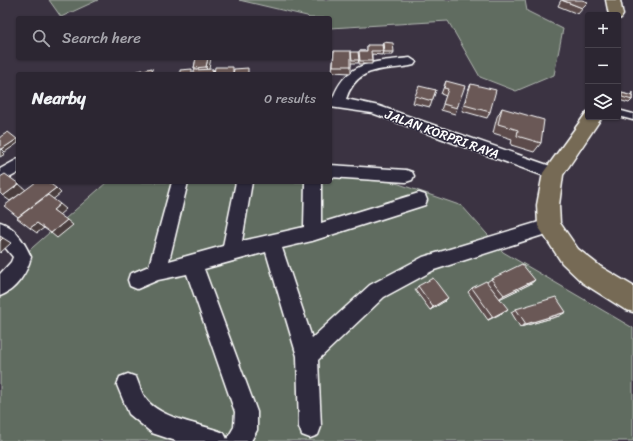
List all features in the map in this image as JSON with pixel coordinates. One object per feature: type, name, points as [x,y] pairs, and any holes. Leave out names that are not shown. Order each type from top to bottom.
[{"type":"highway","points":[[613,0],[615,12]]},
{"type":"highway","points":[[591,120],[553,173],[548,199],[549,226],[570,256],[592,275],[633,300]]},
{"type":"street","points":[[334,102],[354,74],[380,65],[410,62]]},
{"type":"street","name":"JALAN KORPRI RAYA","points":[[334,102],[374,109],[553,173]]},
{"type":"street","points":[[0,177],[16,166]]},
{"type":"street","points":[[332,171],[406,176]]},
{"type":"street","points":[[157,272],[179,184]]},
{"type":"street","points":[[230,252],[244,184]]},
{"type":"street","points":[[312,233],[313,184]]},
{"type":"street","points":[[138,280],[157,272],[193,264],[230,252],[312,233],[419,200]]},
{"type":"street","points":[[308,356],[377,291],[429,263],[549,226]]},
{"type":"street","points":[[0,229],[16,246],[22,257],[19,267],[0,287]]},
{"type":"street","points":[[272,243],[308,356],[310,427]]},
{"type":"street","points":[[193,264],[246,412],[245,430],[238,441]]},
{"type":"street","points":[[128,385],[137,406],[160,425],[216,441]]},
{"type":"lane","points":[[621,114],[633,117]]},
{"type":"green space","points":[[49,0],[98,0],[63,16],[60,16]]},
{"type":"green space","points":[[239,0],[525,0],[527,11],[563,29],[554,75],[516,91],[480,77],[448,21],[332,28],[332,16],[307,16]]},
{"type":"green space","points":[[332,167],[399,184],[462,206],[503,252],[633,328],[633,441],[0,441],[0,276],[105,184],[332,184]]},
{"type":"building","points":[[562,0],[582,0],[588,2],[582,8]]},
{"type":"building","points":[[383,42],[393,43],[394,52],[384,52]]},
{"type":"building","points":[[367,45],[382,45],[383,51],[371,51],[372,61],[360,61],[359,51],[367,51]]},
{"type":"building","points":[[334,51],[351,51],[351,66],[333,66]]},
{"type":"building","points":[[351,52],[358,52],[359,60],[352,60]]},
{"type":"building","points":[[196,60],[208,60],[206,67],[194,68]]},
{"type":"building","points":[[215,67],[233,67],[233,72],[214,72]]},
{"type":"building","points":[[152,68],[153,72],[133,72]]},
{"type":"building","points":[[248,68],[248,72],[233,72],[234,69]]},
{"type":"building","points":[[192,69],[192,72],[180,72],[180,70]]},
{"type":"building","points":[[213,69],[212,72],[194,72],[194,70]]},
{"type":"building","points":[[446,81],[465,86],[457,108],[443,104],[448,89],[444,88]]},
{"type":"building","points":[[471,84],[496,90],[490,112],[464,105]]},
{"type":"building","points":[[419,86],[436,90],[432,101],[415,96]]},
{"type":"building","points":[[622,93],[632,96],[632,100],[622,97]]},
{"type":"building","points":[[502,108],[544,120],[541,143],[517,136],[518,130],[498,124]]},
{"type":"building","points":[[8,132],[16,140],[2,149],[0,148],[0,137]]},
{"type":"building","points":[[5,174],[16,182],[16,184],[19,184],[3,196],[0,193],[0,177]]},
{"type":"building","points":[[33,184],[51,184],[56,188],[18,217],[4,206]]},
{"type":"building","points":[[48,195],[60,204],[53,210],[67,220],[51,233],[37,223],[30,228],[17,218]]},
{"type":"building","points":[[522,264],[535,280],[504,295],[491,279]]},
{"type":"building","points":[[433,278],[448,298],[433,307],[418,286]]},
{"type":"building","points":[[486,281],[508,309],[493,317],[472,288]]},
{"type":"building","points":[[556,297],[566,312],[526,324],[516,309]]}]
